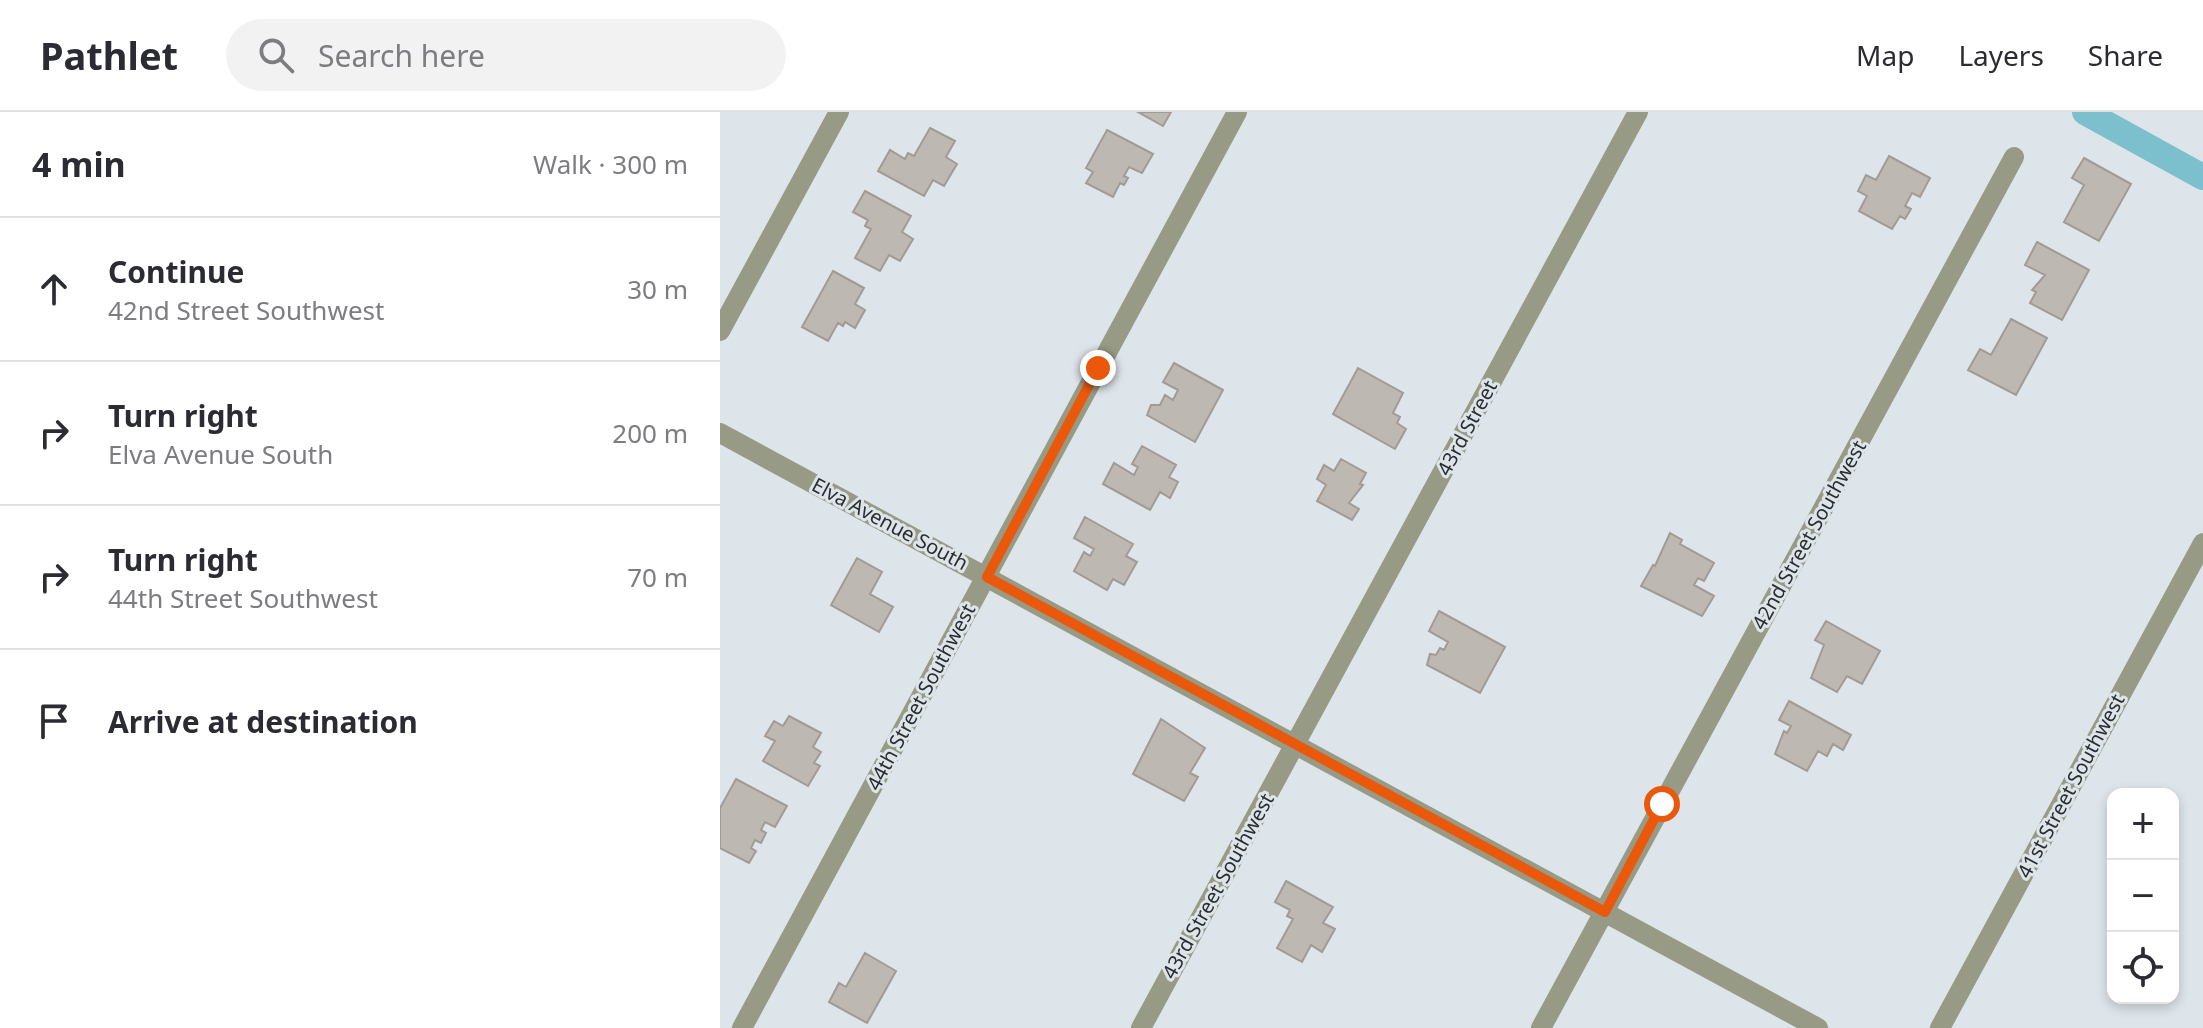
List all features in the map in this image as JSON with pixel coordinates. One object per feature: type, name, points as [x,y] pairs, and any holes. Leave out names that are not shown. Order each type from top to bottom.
[{"type":"street","points":[[720,331],[839,112]]},
{"type":"street","name":"44th Street Southwest","points":[[742,1028],[1237,112]]},
{"type":"street","name":"43rd Street","points":[[1296,744],[1638,112]]},
{"type":"street","name":"42nd Street Southwest","points":[[1541,1028],[2014,157]]},
{"type":"street","name":"Elva Avenue South","points":[[720,433],[1818,1028]]},
{"type":"street","name":"41st Street Southwest","points":[[1940,1028],[2203,543]]},
{"type":"street","name":"43rd Street Southwest","points":[[1141,1028],[1296,744]]},
{"type":"building","points":[[1138,112],[1171,112],[1163,126]]},
{"type":"building","points":[[930,128],[955,141],[946,157],[957,164],[944,186],[933,180],[924,196],[878,171],[890,150],[905,159],[908,153],[914,156]]},
{"type":"building","points":[[1107,130],[1153,154],[1142,173],[1129,167],[1124,176],[1128,178],[1124,185],[1120,183],[1113,197],[1086,183],[1093,172],[1086,168]]},
{"type":"building","points":[[1889,156],[1930,178],[1920,197],[1912,193],[1905,206],[1911,209],[1905,219],[1900,216],[1892,229],[1859,211],[1867,196],[1858,191],[1866,175],[1876,180]]},
{"type":"building","points":[[2084,158],[2131,184],[2099,241],[2064,222],[2084,185],[2072,178]]},
{"type":"building","points":[[865,191],[911,216],[902,232],[913,239],[900,261],[889,255],[880,271],[855,258],[871,229],[865,226],[868,220],[853,212]]},
{"type":"building","points":[[2037,242],[2089,270],[2062,320],[2030,303],[2036,292],[2032,290],[2045,275],[2025,265]]},
{"type":"building","points":[[833,271],[864,288],[855,304],[865,310],[855,328],[845,322],[843,326],[838,323],[828,341],[802,327]]},
{"type":"building","points":[[2011,319],[2047,338],[2016,395],[1968,370],[1980,349],[1991,355]]},
{"type":"building","points":[[1174,363],[1223,390],[1195,442],[1147,415],[1151,405],[1160,405],[1165,395],[1173,400],[1178,390],[1163,382]]},
{"type":"building","points":[[1358,368],[1403,393],[1393,413],[1400,417],[1397,423],[1406,429],[1395,449],[1333,414]]},
{"type":"building","points":[[1142,446],[1176,465],[1169,477],[1178,482],[1170,498],[1160,492],[1150,510],[1103,484],[1114,463],[1134,475],[1138,467],[1132,464]]},
{"type":"building","points":[[1341,459],[1366,473],[1360,484],[1363,485],[1349,503],[1359,509],[1352,520],[1317,501],[1326,485],[1317,479],[1324,465],[1334,471]]},
{"type":"building","points":[[1085,517],[1133,544],[1126,556],[1137,562],[1124,585],[1113,579],[1107,590],[1074,571],[1084,552],[1090,556],[1094,549],[1074,538]]},
{"type":"building","points":[[1670,533],[1682,540],[1680,544],[1714,563],[1704,581],[1698,578],[1694,585],[1714,596],[1702,616],[1641,586],[1655,566]]},
{"type":"building","points":[[857,558],[882,572],[870,594],[893,607],[879,632],[831,605]]},
{"type":"building","points":[[1439,611],[1505,647],[1480,693],[1427,665],[1430,654],[1436,655],[1440,648],[1444,650],[1448,642],[1429,631]]},
{"type":"building","points":[[1826,621],[1880,651],[1862,684],[1847,676],[1837,692],[1811,678],[1824,645],[1815,640]]},
{"type":"building","points":[[1789,701],[1851,735],[1843,750],[1833,744],[1827,756],[1818,751],[1807,771],[1775,754],[1784,731],[1787,733],[1791,726],[1779,720]]},
{"type":"building","points":[[789,716],[821,733],[813,747],[821,752],[814,763],[820,766],[808,786],[763,761],[775,741],[765,736],[774,721],[783,726]]},
{"type":"building","points":[[1161,719],[1205,748],[1190,773],[1198,777],[1184,801],[1133,774]]},
{"type":"building","points":[[736,779],[787,806],[775,827],[765,822],[761,830],[766,833],[761,843],[755,840],[751,848],[756,851],[749,863],[720,848],[720,808]]},
{"type":"building","points":[[1286,881],[1333,907],[1323,923],[1335,929],[1322,952],[1311,945],[1302,962],[1277,948],[1293,919],[1287,916],[1290,910],[1275,902]]},
{"type":"building","points":[[865,953],[896,971],[867,1023],[829,1002],[839,983],[846,987]]},
{"type":"waterway","points":[[2085,112],[2203,177]]},
{"type":"route","points":[[1098,368],[987,577],[1605,912],[1662,804]]}]
